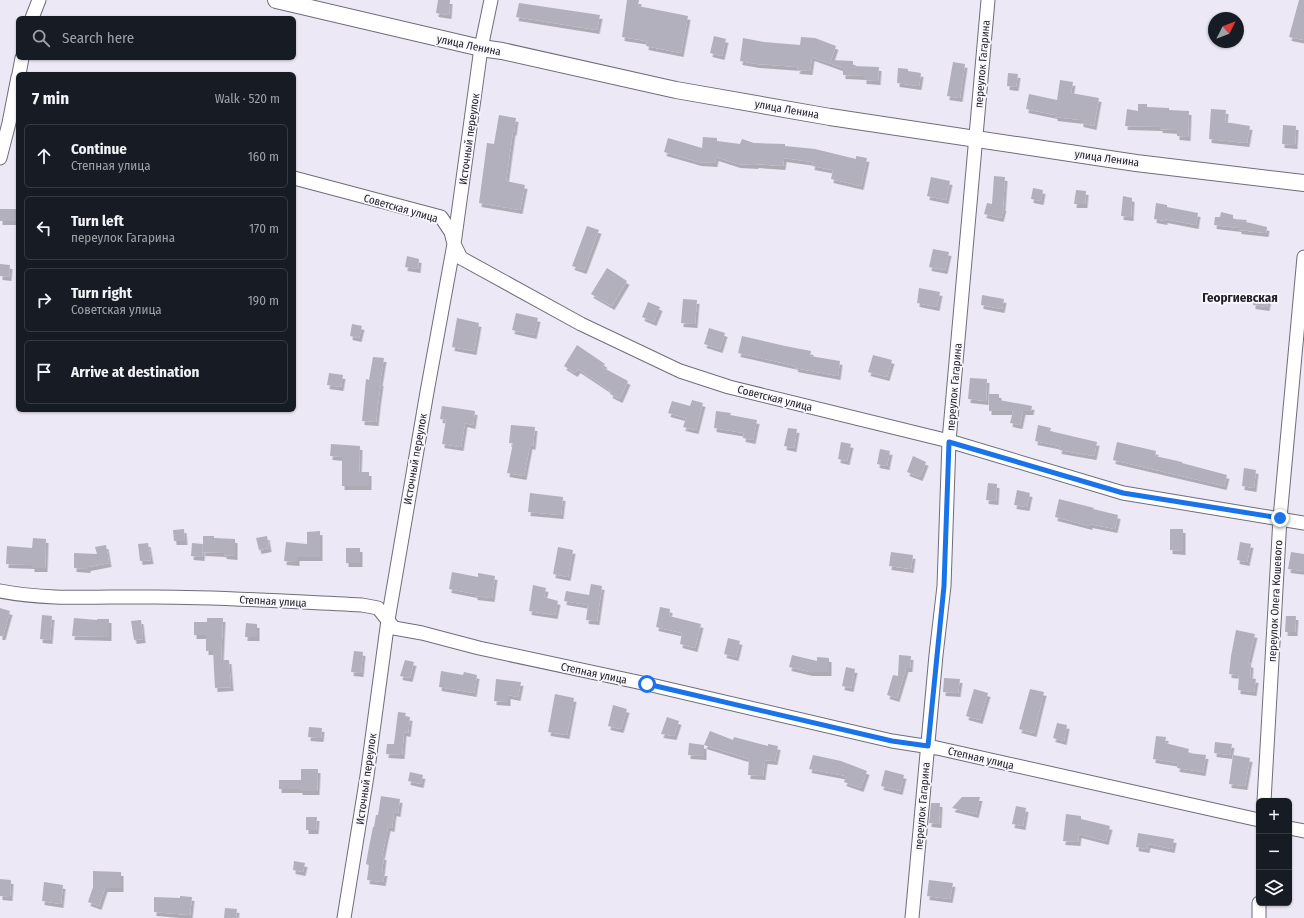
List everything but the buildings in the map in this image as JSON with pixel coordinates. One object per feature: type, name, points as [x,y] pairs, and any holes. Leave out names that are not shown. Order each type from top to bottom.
[{"type":"street","points":[[33,16],[39,0]]},
{"type":"street","name":"улица Ленина","points":[[276,0],[481,48],[502,51],[676,90],[830,117],[1136,163],[1304,183]]},
{"type":"street","name":"Источный переулок","points":[[344,918],[388,620],[454,244],[481,48],[491,0]]},
{"type":"street","name":"переулок Гагарина","points":[[912,918],[944,586],[949,442],[988,0]]},
{"type":"street","points":[[19,72],[22,60]]},
{"type":"street","points":[[0,158],[9,123],[16,86]]},
{"type":"street","name":"Советская улица","points":[[296,179],[441,217],[451,232],[454,244],[461,258],[581,324],[680,371],[729,387],[949,442],[1123,493],[1304,523]]},
{"type":"street","name":"переулок Олега Кошевого","points":[[1264,798],[1280,518],[1304,257]]},
{"type":"street","name":"Степная улица","points":[[0,591],[20,595],[61,597],[156,597],[362,605],[378,608],[394,628],[647,684],[892,741],[928,746],[1256,819]]},
{"type":"street","points":[[1292,829],[1304,831]]},
{"type":"street","points":[[1259,906],[1259,918]]},
{"type":"district","name":"Георгиевская","points":[[1240,297]]},
{"type":"route","points":[[647,684],[892,741],[928,746],[944,586],[949,442],[1123,493],[1280,518]]}]
